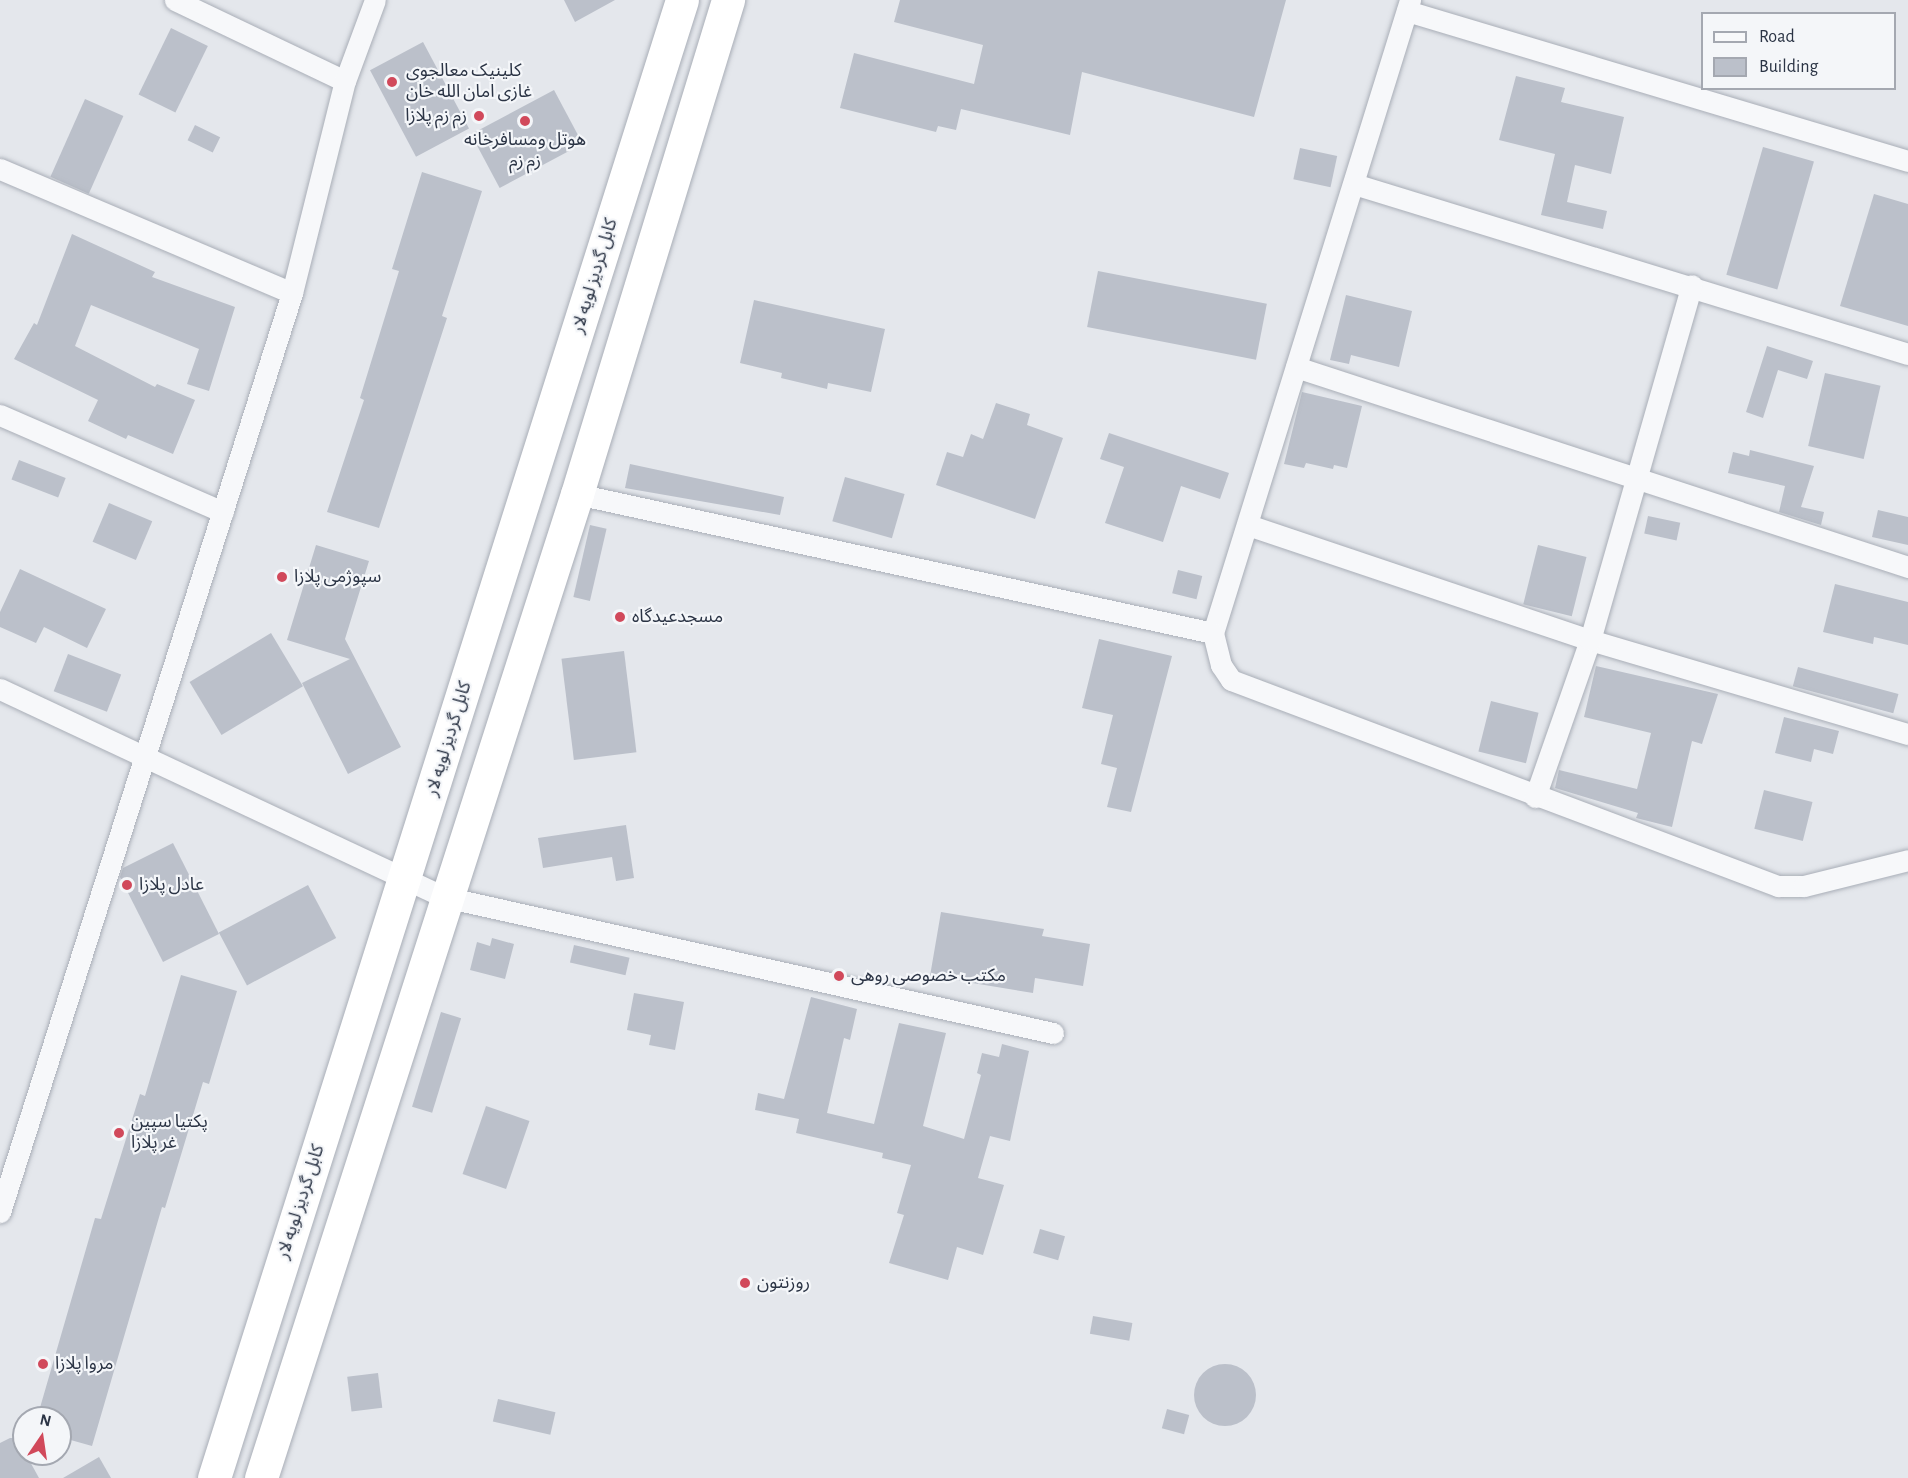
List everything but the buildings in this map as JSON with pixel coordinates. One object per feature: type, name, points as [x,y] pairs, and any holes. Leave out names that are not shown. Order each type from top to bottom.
[{"type":"highway","name":"کابل گردیز لویه لار","points":[[214,1478],[682,0]]},
{"type":"highway","points":[[261,1478],[445,897],[577,494],[728,0]]},
{"type":"street","points":[[175,0],[345,81]]},
{"type":"street","points":[[0,1212],[4,1187],[292,293],[345,81],[375,0]]},
{"type":"street","points":[[1908,161],[1409,5],[1213,633],[1218,659],[1231,680],[1534,797],[1778,886],[1804,886],[1908,860]]},
{"type":"street","points":[[0,169],[292,293]]},
{"type":"street","points":[[1354,184],[1692,285],[1908,354]]},
{"type":"street","points":[[1534,797],[1590,640],[1692,285]]},
{"type":"street","points":[[1296,367],[1908,567]]},
{"type":"street","points":[[0,415],[223,512]]},
{"type":"street","points":[[577,494],[1213,633]]},
{"type":"street","points":[[1248,525],[1590,640],[1908,734]]},
{"type":"street","points":[[0,689],[445,897],[1053,1033]]},
{"type":"place","name":"کلینیک معالجوی غازی امان الله خان","points":[[392,82]]},
{"type":"place","name":"زم زم پلازا","points":[[479,116]]},
{"type":"place","name":"هوتل ومسافرخانه زم زم","points":[[525,121]]},
{"type":"place","name":"سپوژمی پلازا","points":[[282,577]]},
{"type":"place","name":"مسجدعیدگاه","points":[[620,617]]},
{"type":"place","name":"عادل پلازا","points":[[127,885]]},
{"type":"place","name":"مکتب خصوصی روهی","points":[[839,976]]},
{"type":"place","name":"پکتیا سپین غر پلازا","points":[[119,1133]]},
{"type":"place","name":"روزنتون","points":[[745,1283]]},
{"type":"place","name":"مروا پلازا","points":[[43,1364]]}]
